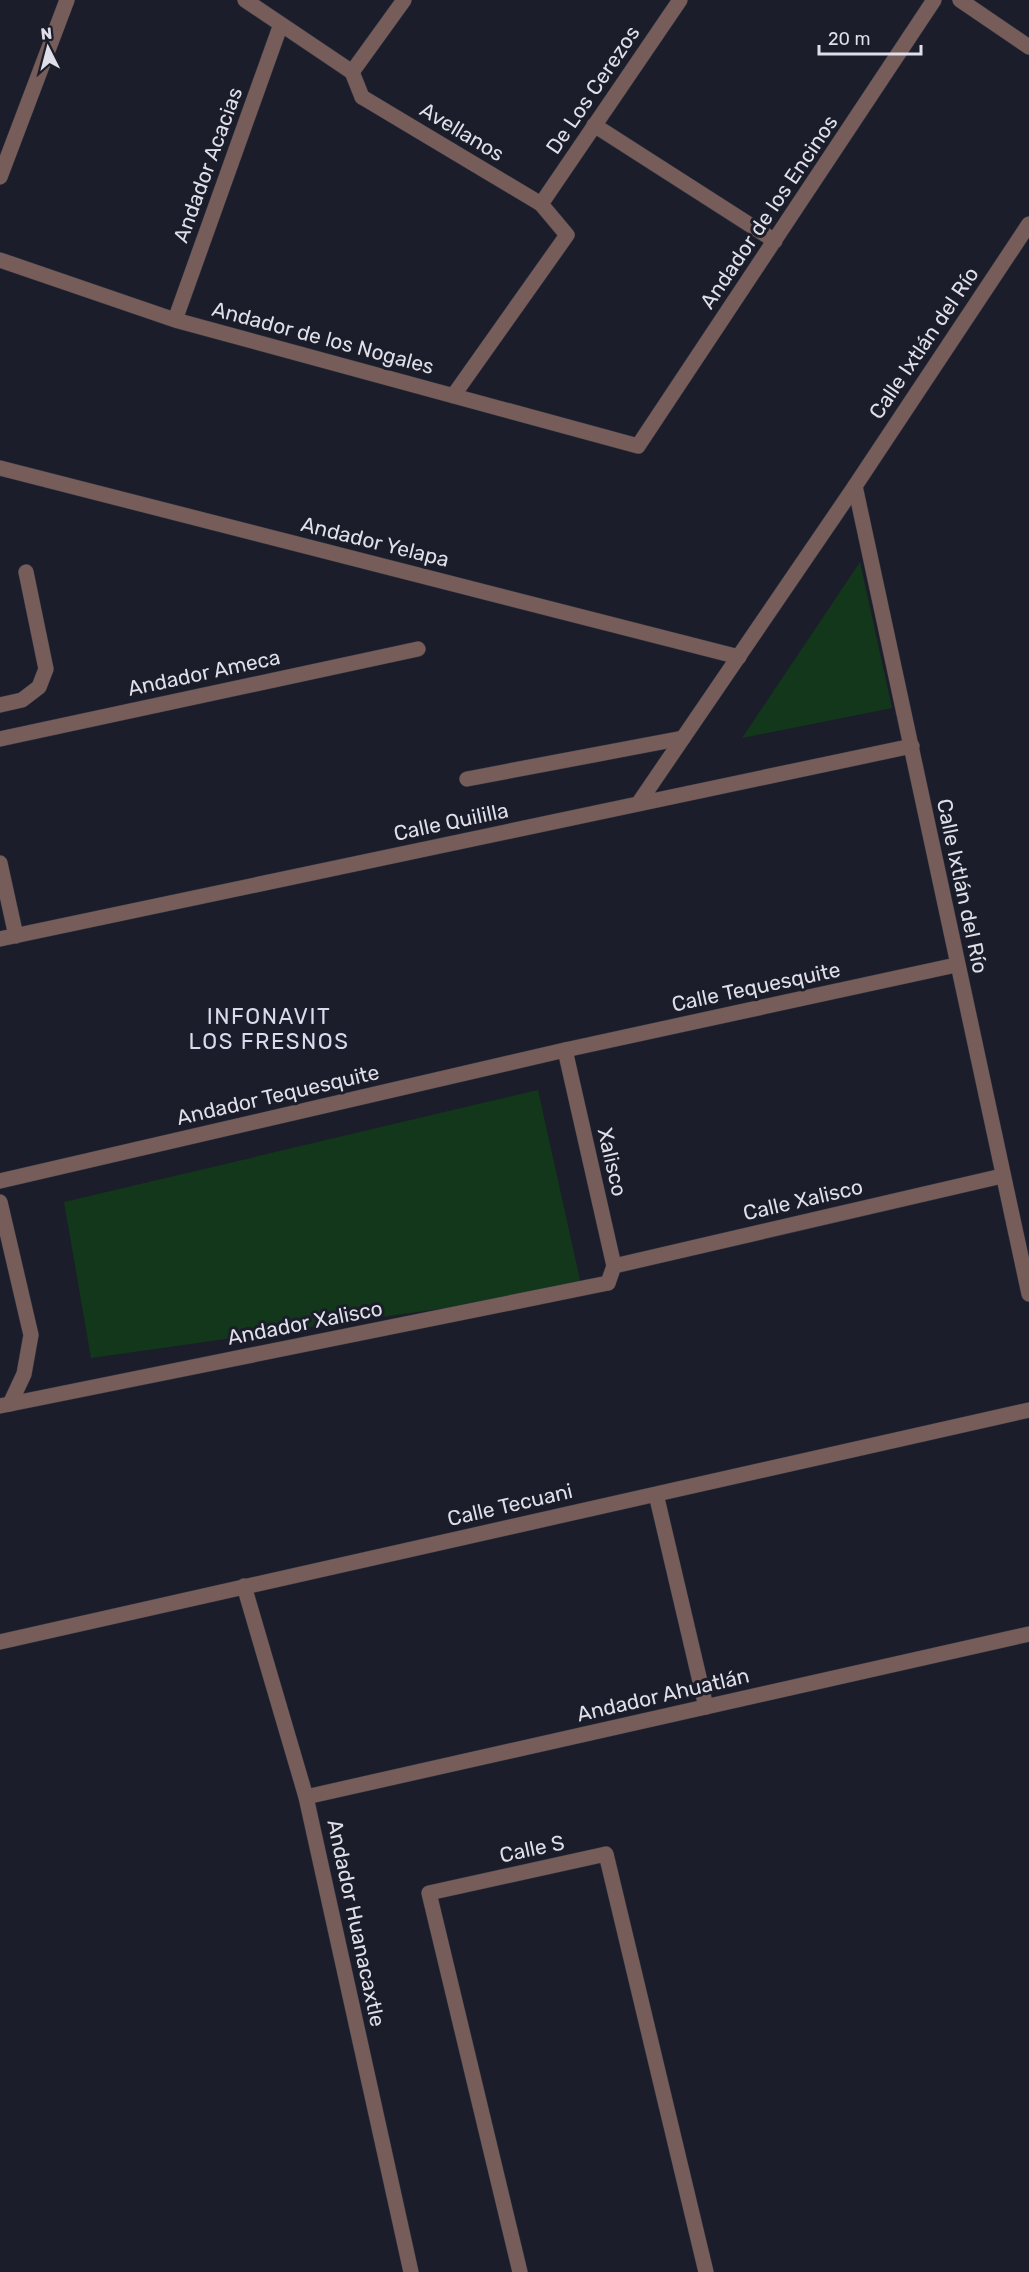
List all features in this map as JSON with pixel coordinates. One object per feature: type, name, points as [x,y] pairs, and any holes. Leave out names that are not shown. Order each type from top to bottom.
[{"type":"street","points":[[0,177],[67,0]]},
{"type":"street","points":[[245,0],[352,72],[404,0]]},
{"type":"street","name":"De Los Cerezos","points":[[540,204],[680,0]]},
{"type":"street","name":"Andador de los Encinos","points":[[638,446],[934,0]]},
{"type":"street","points":[[960,0],[1029,47]]},
{"type":"street","name":"Andador Acacias","points":[[175,320],[281,24]]},
{"type":"street","name":"Avellanos","points":[[352,72],[362,97],[540,204],[567,235],[453,396]]},
{"type":"street","points":[[594,125],[775,241]]},
{"type":"street","name":"Calle Ixtlán del Río","points":[[638,804],[855,486],[1029,224]]},
{"type":"street","name":"Andador de los Nogales","points":[[0,260],[175,320],[638,446]]},
{"type":"street","name":"Andador Yelapa","points":[[0,468],[739,657]]},
{"type":"street","name":"Calle Ixtlán del Río","points":[[855,486],[912,746],[956,964],[1029,1294]]},
{"type":"street","points":[[0,705],[22,700],[39,687],[46,669],[26,572]]},
{"type":"street","name":"Andador Ameca","points":[[0,739],[418,649]]},
{"type":"street","points":[[467,778],[683,738]]},
{"type":"street","name":"Calle Quililla","points":[[0,939],[912,746]]},
{"type":"street","points":[[0,863],[16,936]]},
{"type":"street","name":"Calle Tequesquite","points":[[565,1050],[956,964]]},
{"type":"street","name":"Andador Tequesquite","points":[[0,1181],[565,1050]]},
{"type":"street","name":"Xalisco","points":[[565,1050],[614,1266]]},
{"type":"street","name":"Calle Xalisco","points":[[614,1266],[1002,1176]]},
{"type":"street","points":[[0,1202],[32,1335],[24,1374],[5,1405]]},
{"type":"street","name":"Andador Xalisco","points":[[5,1405],[608,1283],[614,1266]]},
{"type":"street","name":"Calle Tecuani","points":[[0,1642],[1029,1410]]},
{"type":"street","points":[[656,1494],[706,1707]]},
{"type":"street","name":"Andador Huanacaxtle","points":[[244,1586],[306,1797],[411,2272]]},
{"type":"street","name":"Andador Ahuatlán","points":[[306,1797],[1029,1634]]},
{"type":"street","name":"Calle S","points":[[520,2272],[429,1893],[606,1854],[706,2272]]},
{"type":"green space","points":[[860,562],[892,708],[742,738]]},
{"type":"green space","points":[[538,1090],[582,1289],[91,1358],[64,1202]]},
{"type":"district","name":"INFONAVIT LOS FRESNOS","points":[[269,1028]]}]
